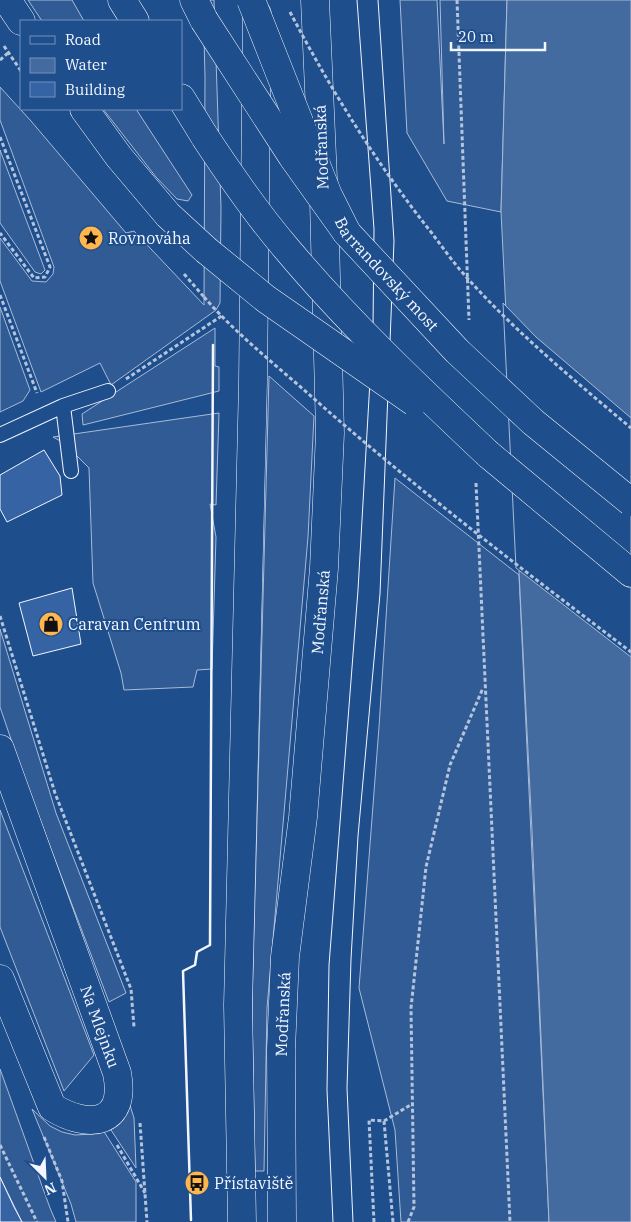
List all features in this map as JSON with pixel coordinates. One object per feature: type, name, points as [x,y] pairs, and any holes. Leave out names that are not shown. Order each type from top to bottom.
[{"type":"main road","points":[[7,0],[20,20]]},
{"type":"main road","points":[[122,0],[133,20]]},
{"type":"main road","points":[[251,0],[328,195],[347,233]]},
{"type":"main road","points":[[242,1222],[238,1004],[252,382],[258,0]]},
{"type":"main road","name":"Modřanská","points":[[282,1222],[281,1068],[285,957],[303,817],[324,568],[330,433],[324,201],[315,0]]},
{"type":"main road","name":"Barrandovský most","points":[[199,10],[292,156],[347,233],[457,352],[533,422],[631,502]]},
{"type":"main road","points":[[182,100],[205,137],[265,221],[314,280],[482,465]]},
{"type":"main road","points":[[85,110],[119,157],[168,215],[206,250],[266,299],[482,465],[631,573]]},
{"type":"main road","name":"Na Mlejnku","points":[[0,749],[117,1073],[120,1089],[117,1104],[102,1119]]},
{"type":"main road","points":[[0,979],[52,1107],[66,1116],[81,1121],[102,1119]]},
{"type":"lane","points":[[0,435],[63,406],[108,391]]},
{"type":"lane","points":[[63,406],[71,471]]},
{"type":"path","points":[[457,0],[470,328]]},
{"type":"path","points":[[289,9],[325,79],[366,142],[403,197],[468,279],[531,343],[631,428]]},
{"type":"path","points":[[0,40],[20,70]]},
{"type":"path","points":[[0,60],[8,53]]},
{"type":"path","points":[[0,137],[50,267],[45,277],[34,278],[0,233]]},
{"type":"path","points":[[0,296],[38,398]]},
{"type":"path","points":[[204,297],[248,340],[352,432],[538,581],[631,652]]},
{"type":"path","points":[[108,391],[223,315]]},
{"type":"path","points":[[482,465],[484,685],[510,1222]]},
{"type":"path","points":[[408,1222],[414,1207],[412,1008],[426,867],[450,765],[484,685]]},
{"type":"path","points":[[374,1222],[368,1120],[384,1121],[412,1104]]},
{"type":"path","points":[[52,1107],[42,1133],[62,1181],[68,1222]]},
{"type":"path","points":[[102,1119],[145,1194]]},
{"type":"path","points":[[384,1121],[393,1222]]},
{"type":"path","points":[[0,1146],[36,1222]]},
{"type":"shaded area","points":[[28,0],[72,0],[83,20],[41,20]]},
{"type":"shaded area","points":[[203,0],[214,0],[221,208],[220,303],[216,310],[111,385],[100,363],[41,392],[0,281],[0,238],[32,281],[46,282],[53,274],[54,267],[0,120],[0,87],[126,233],[134,231],[204,305],[205,77]]},
{"type":"shaded area","points":[[400,0],[437,0],[444,144],[440,0],[507,0],[501,212],[447,201],[407,133]]},
{"type":"shaded area","points":[[104,110],[137,110],[192,195],[188,201],[177,199],[156,177]]},
{"type":"shaded area","points":[[0,150],[45,270],[41,274],[35,272],[0,223]]},
{"type":"shaded area","points":[[0,307],[30,390],[23,401],[0,412]]},
{"type":"shaded area","points":[[215,328],[215,366],[219,367],[219,391],[83,425],[82,414]]},
{"type":"shaded area","points":[[269,376],[314,416],[308,537],[267,1008],[264,1171],[255,1171],[252,1007]]},
{"type":"shaded area","points":[[219,413],[216,505],[210,504],[216,537],[212,669],[197,670],[193,687],[124,690],[121,673],[93,583],[89,468],[64,443],[53,437]]},
{"type":"shaded area","points":[[395,478],[519,575],[549,1222],[401,1222],[395,1130],[359,988],[379,727]]},
{"type":"shaded area","points":[[0,629],[56,813],[126,993],[109,1002],[27,786],[0,707]]},
{"type":"shaded area","points":[[0,810],[94,1055],[64,1091],[0,927]]},
{"type":"shaded area","points":[[0,1069],[56,1222],[22,1222],[0,1177]]},
{"type":"shaded area","points":[[129,1102],[134,1118],[136,1168],[109,1127]]},
{"type":"shaded area","points":[[32,1109],[50,1126],[62,1132],[75,1135],[93,1134],[103,1130],[136,1182],[136,1222],[76,1222],[71,1204]]},
{"type":"water","points":[[507,0],[631,0],[631,1222],[549,1222],[532,831],[501,212]]},
{"type":"pier","points":[[503,303],[536,337],[631,418],[631,657],[516,568]]},
{"type":"building","points":[[44,450],[60,476],[62,495],[7,522],[0,509],[0,475]]},
{"type":"building","name":"Caravan Centrum","points":[[72,588],[81,644],[33,656],[19,603]]},
{"type":"building","points":[[0,1177],[14,1207],[22,1222],[0,1222]]},
{"type":"tram line","points":[[333,1222],[327,1090],[329,965],[358,590],[373,328],[374,229],[357,0]]},
{"type":"tram line","points":[[353,1222],[347,1088],[351,959],[358,836],[380,594],[394,241],[378,0]]},
{"type":"wall","points":[[191,1220],[183,971],[195,965],[197,952],[210,945],[213,345]]},
{"type":"place","name":"Rovnováha","points":[[91,238]]},
{"type":"place","name":"Caravan Centrum","points":[[51,624]]},
{"type":"place","name":"Přístaviště","points":[[197,1183]]}]
